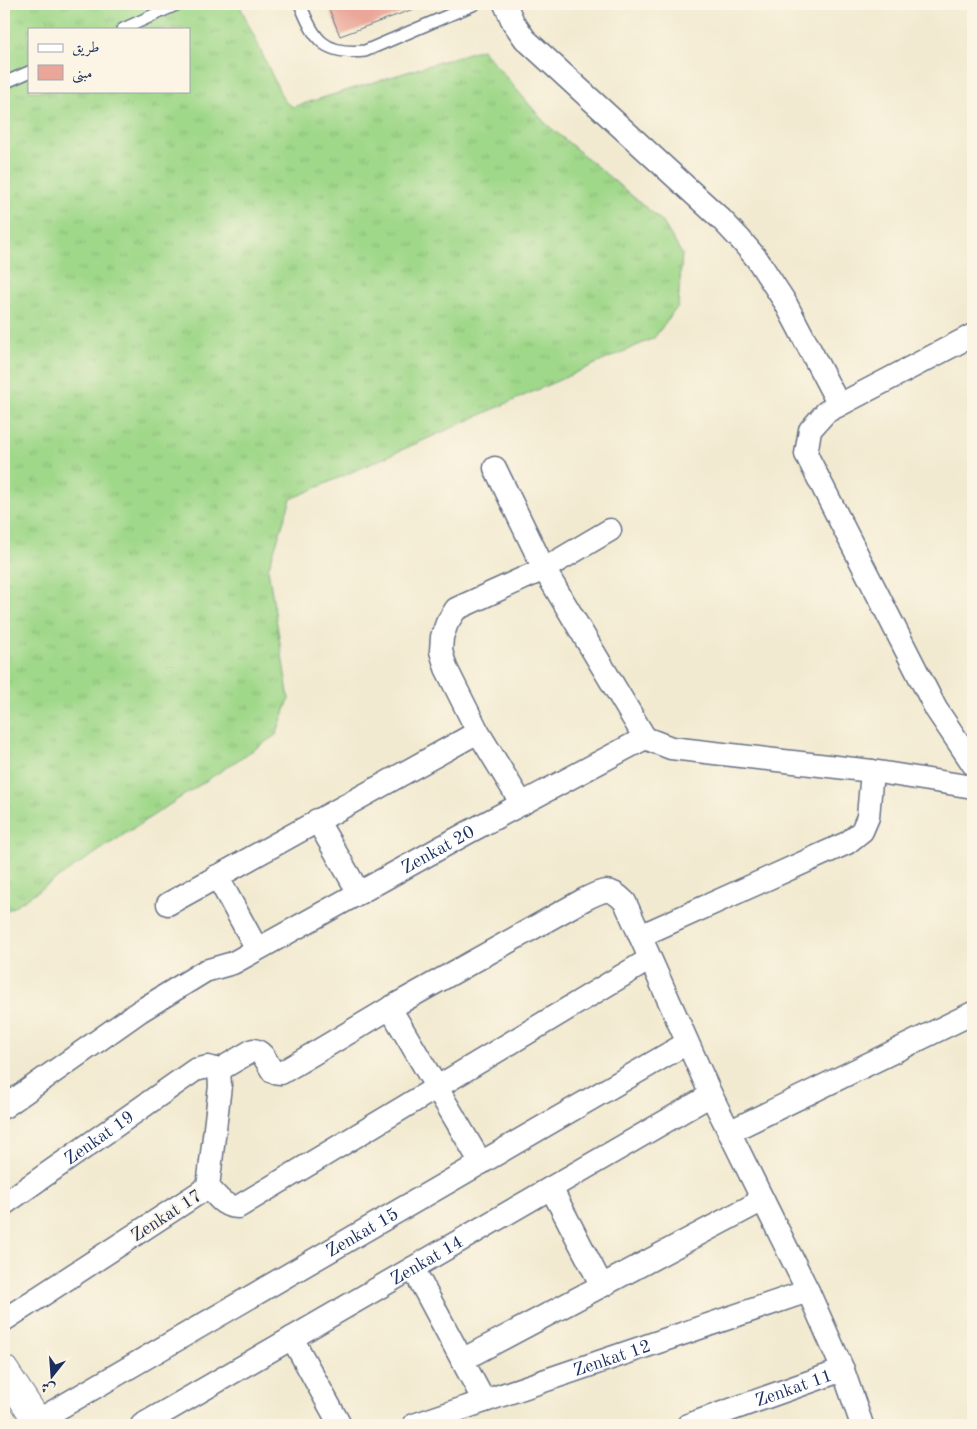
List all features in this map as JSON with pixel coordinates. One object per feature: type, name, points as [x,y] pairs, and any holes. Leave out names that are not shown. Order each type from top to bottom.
[{"type":"street","points":[[505,4],[513,22],[525,39],[721,219],[757,259],[786,302],[839,405]]},
{"type":"street","points":[[973,335],[826,412],[810,430],[806,454],[936,708],[973,764]]},
{"type":"street","points":[[495,468],[544,568],[645,738],[671,748],[872,771],[973,787]]},
{"type":"street","points":[[522,804],[478,732],[446,668],[441,651],[442,637],[447,622],[456,609],[544,568],[610,530]]},
{"type":"street","points":[[168,904],[478,732]]},
{"type":"street","name":"Zenkat 20","points":[[4,1107],[140,1011],[205,972],[233,963],[645,738]]},
{"type":"street","points":[[640,936],[847,843],[862,831],[868,818],[872,771]]},
{"type":"street","points":[[317,820],[359,893]]},
{"type":"street","points":[[217,876],[257,949]]},
{"type":"street","points":[[219,1070],[255,1050],[261,1053],[273,1072],[281,1073],[390,1008],[601,891],[610,890],[618,894],[625,902],[711,1095],[808,1291],[843,1370],[862,1425]]},
{"type":"street","points":[[208,1187],[222,1202],[230,1207],[238,1206],[650,959]]},
{"type":"street","points":[[390,1008],[481,1163]]},
{"type":"street","points":[[729,1132],[973,1013]]},
{"type":"street","name":"Zenkat 15","points":[[39,1423],[687,1043]]},
{"type":"street","name":"Zenkat 19","points":[[4,1204],[195,1070],[208,1067],[219,1070]]},
{"type":"street","name":"Zenkat 17","points":[[4,1320],[208,1187],[220,1086],[219,1070]]},
{"type":"street","name":"Zenkat 14","points":[[142,1425],[711,1095]]},
{"type":"street","points":[[551,1188],[602,1286]]},
{"type":"street","points":[[462,1360],[764,1200]]},
{"type":"street","points":[[413,1268],[484,1401]]},
{"type":"street","name":"Zenkat 12","points":[[414,1425],[808,1291]]},
{"type":"street","points":[[292,1338],[340,1425]]},
{"type":"street","points":[[4,1370],[39,1423]]},
{"type":"street","name":"Zenkat 11","points":[[688,1425],[843,1370]]},
{"type":"lane","points":[[125,28],[178,4]]},
{"type":"lane","points":[[300,4],[315,36],[329,47],[347,53],[365,51],[475,4]]},
{"type":"lane","points":[[4,83],[28,72]]},
{"type":"green space","points":[[4,4],[239,4],[284,101],[293,107],[482,49],[545,123],[662,221],[682,254],[678,306],[654,338],[291,499],[268,569],[289,699],[276,735],[4,913]]},
{"type":"building","points":[[327,4],[427,4],[340,36]]}]
